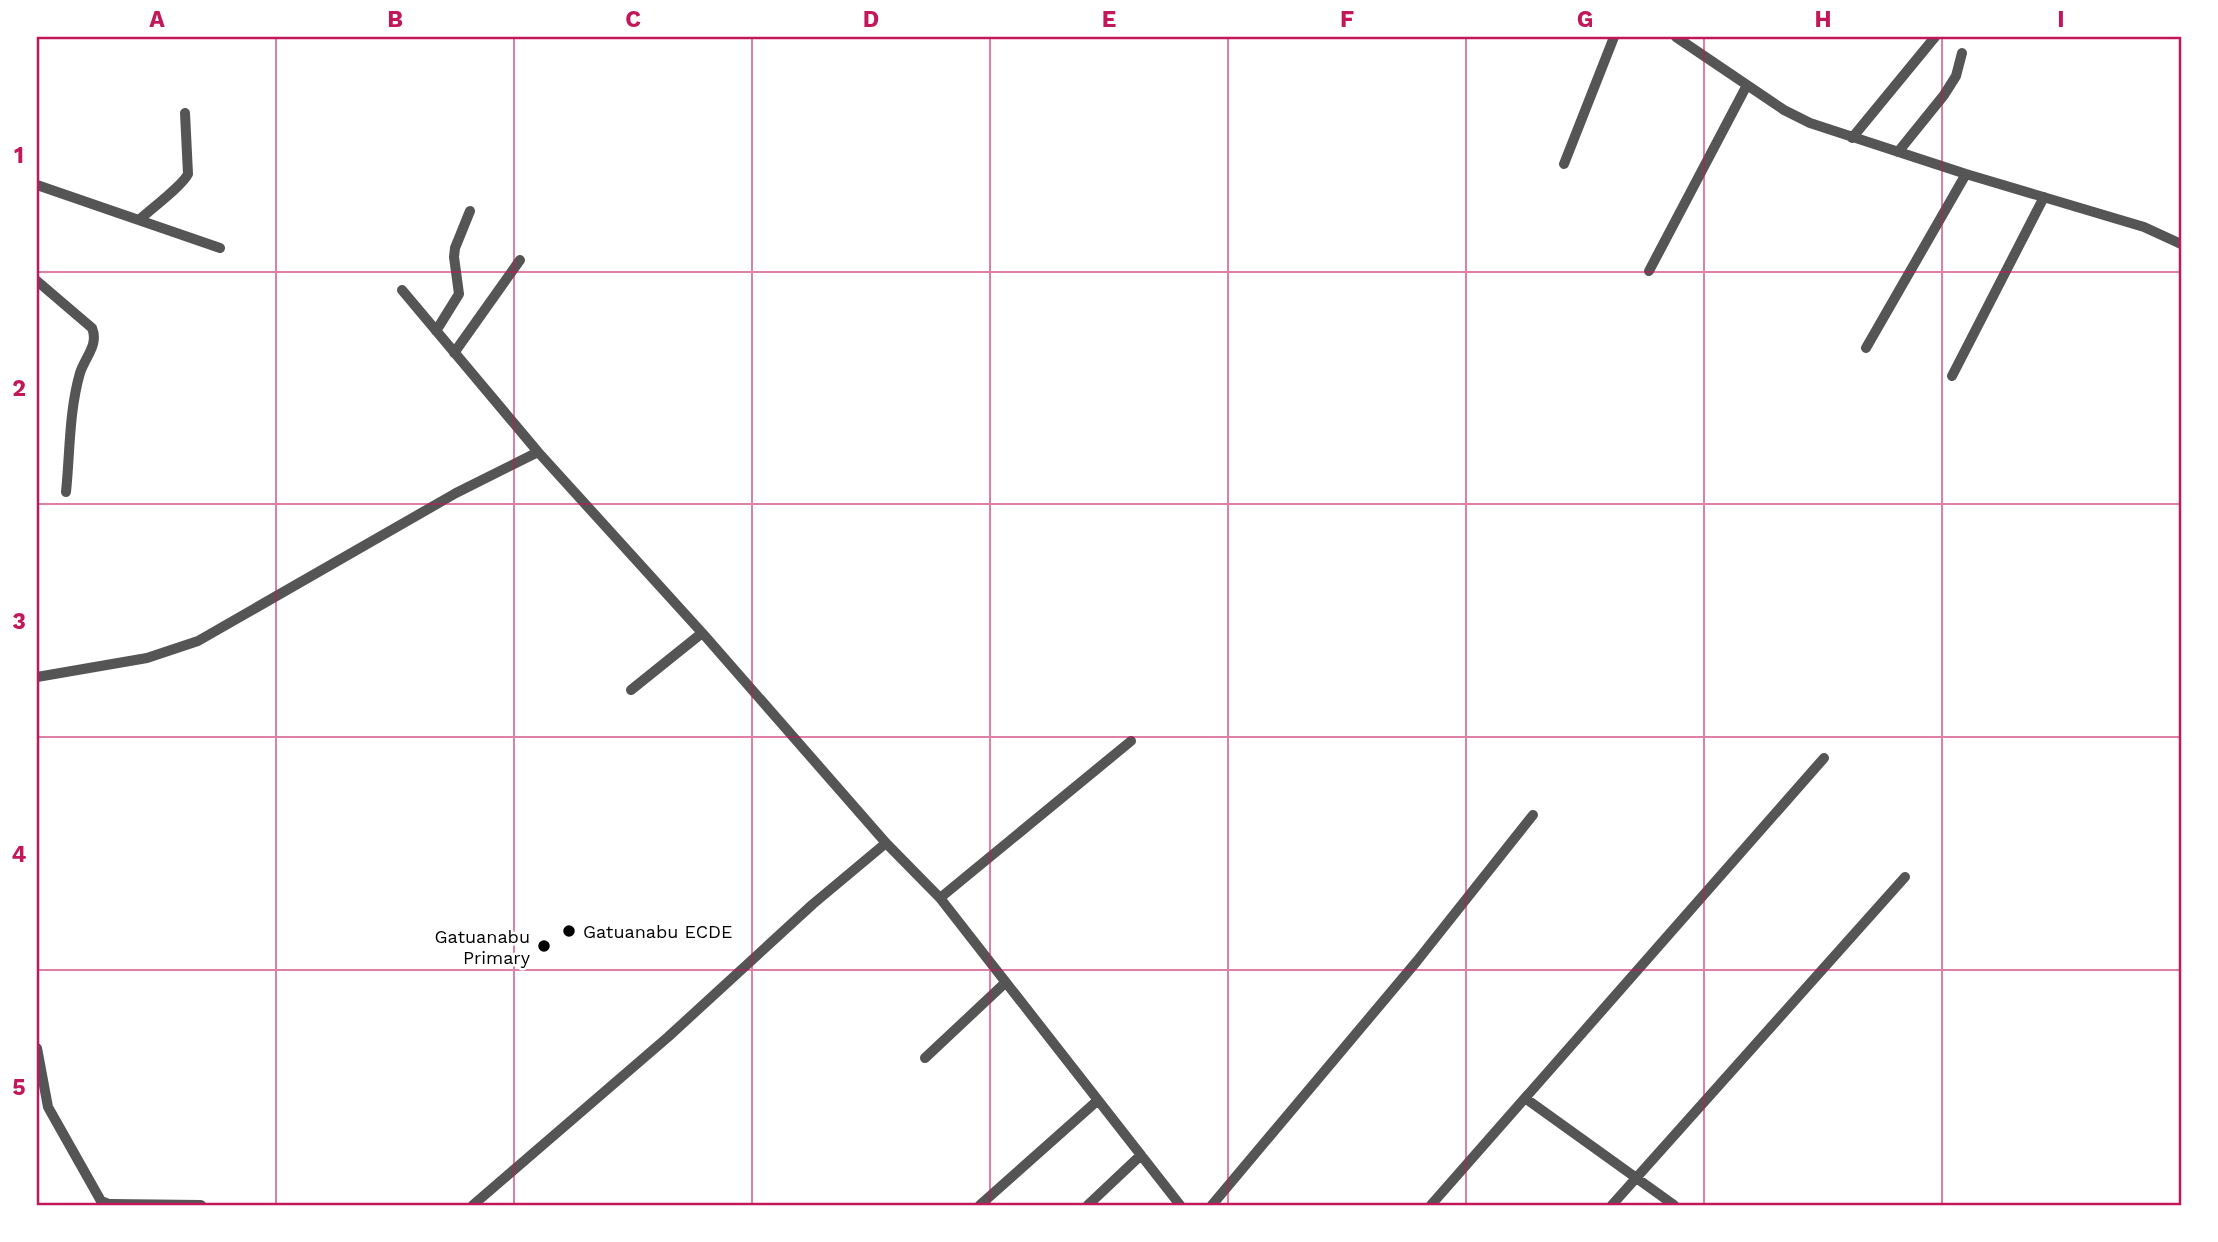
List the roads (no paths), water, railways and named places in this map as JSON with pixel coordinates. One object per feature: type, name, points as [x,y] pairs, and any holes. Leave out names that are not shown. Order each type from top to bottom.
[{"type":"street","points":[[1564,164],[1614,37]]},
{"type":"street","points":[[1676,37],[1793,114],[1852,138],[2144,227],[2181,244]]},
{"type":"street","points":[[1852,138],[1935,37]]},
{"type":"street","points":[[1898,152],[1944,95],[1956,76],[1962,52]]},
{"type":"street","points":[[1649,271],[1747,85]]},
{"type":"street","points":[[139,220],[184,182],[188,174],[186,113]]},
{"type":"street","points":[[1866,348],[1966,174]]},
{"type":"street","points":[[37,185],[220,248]]},
{"type":"street","points":[[1952,376],[2044,197]]},
{"type":"street","points":[[436,331],[459,293],[455,247],[470,211]]},
{"type":"street","points":[[454,353],[520,260]]},
{"type":"street","points":[[37,281],[92,328],[94,333],[95,341],[80,372],[75,398],[66,492]]},
{"type":"street","points":[[402,290],[538,452],[886,843],[940,898],[1180,1205]]},
{"type":"street","points":[[37,677],[147,658],[198,641],[456,493],[538,452]]},
{"type":"street","points":[[631,690],[702,634]]},
{"type":"street","points":[[940,898],[1131,741]]},
{"type":"street","points":[[1431,1205],[1825,758]]},
{"type":"street","points":[[1212,1205],[1409,972],[1534,815]]},
{"type":"street","points":[[472,1205],[668,1037],[813,904],[886,843]]},
{"type":"street","points":[[1612,1205],[1905,877]]},
{"type":"street","points":[[925,1058],[1005,983]]},
{"type":"street","points":[[37,1048],[48,1107],[103,1204],[201,1205]]},
{"type":"street","points":[[1525,1098],[1674,1205]]},
{"type":"street","points":[[980,1205],[1097,1101]]},
{"type":"street","points":[[37,1111],[48,1107]]},
{"type":"street","points":[[1088,1205],[1141,1155]]},
{"type":"place","name":"Gatuanabu ECDE","points":[[569,931]]},
{"type":"place","name":"Gatuanabu Primary","points":[[544,946]]}]
